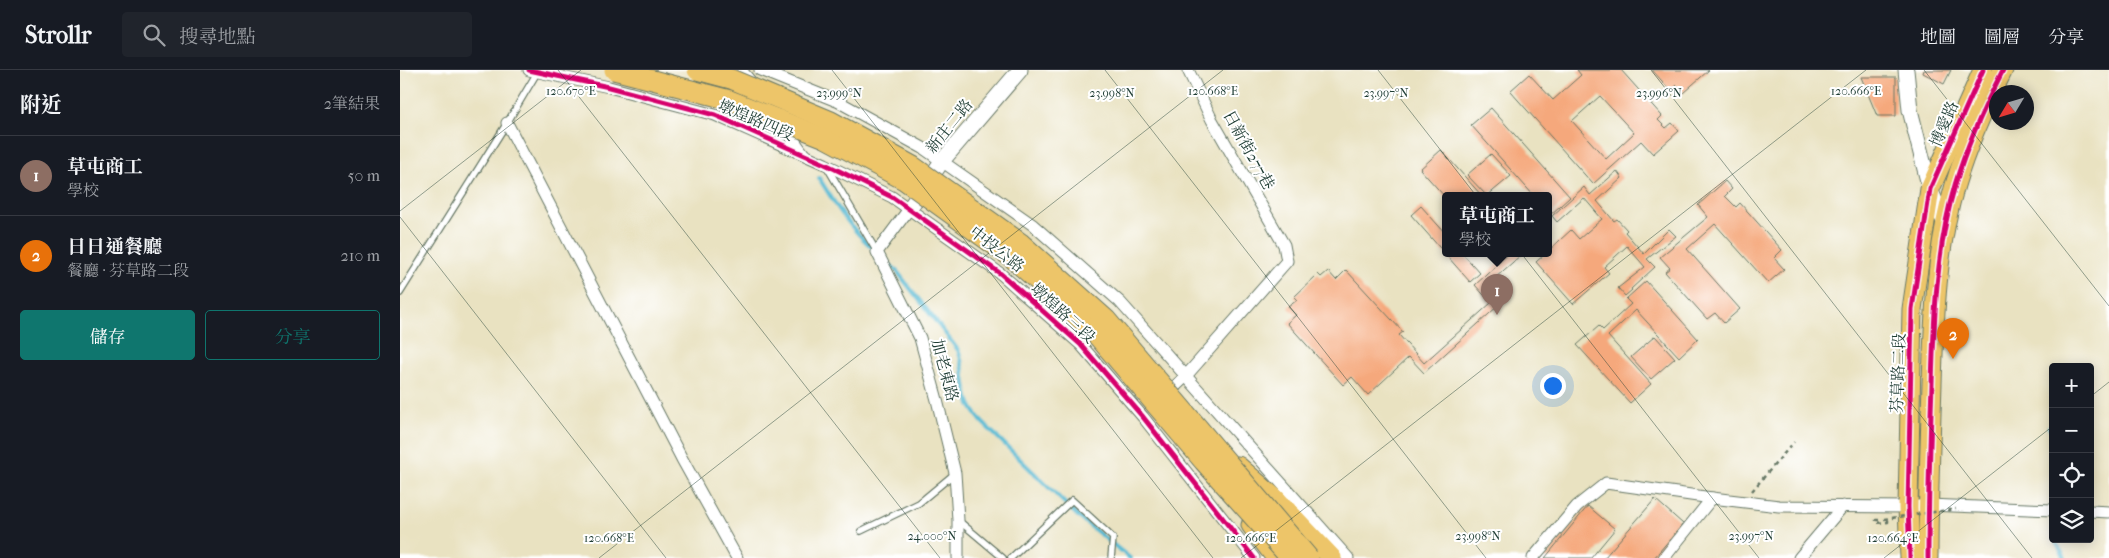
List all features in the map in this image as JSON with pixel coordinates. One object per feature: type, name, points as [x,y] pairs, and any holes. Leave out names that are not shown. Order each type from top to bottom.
[{"type":"main road","name":"中投公路","points":[[614,70],[730,100],[825,138],[904,180],[1012,258],[1093,331],[1204,462],[1290,558]]},
{"type":"main road","name":"中投公路","points":[[697,70],[731,79],[831,121],[913,166],[1020,243],[1106,319],[1309,558]]},
{"type":"main road","name":"博愛路","points":[[1930,189],[1983,70]]},
{"type":"main road","name":"博愛路","points":[[1945,224],[1955,184],[1984,108],[2003,70]]},
{"type":"main road","name":"芬草路二段","points":[[1910,558],[1908,506],[1912,309],[1930,189]]},
{"type":"main road","name":"芬草路二段","points":[[1928,558],[1935,308],[1945,224]]},
{"type":"main road","points":[[1215,446],[1277,500],[1332,558]]},
{"type":"main road","points":[[1204,462],[1276,558]]},
{"type":"street","points":[[741,70],[749,77],[804,154]]},
{"type":"street","points":[[760,70],[839,102],[923,148],[1033,225],[1120,302],[1348,558]]},
{"type":"street","name":"新庄二路","points":[[909,209],[942,161],[1020,70]]},
{"type":"street","name":"日新街277巷","points":[[1185,377],[1287,261],[1284,245],[1212,120],[1188,70]]},
{"type":"street","name":"芬草路二段","points":[[1906,70],[1910,110],[1930,189],[1945,224]]},
{"type":"street","name":"墩煌路四段","points":[[535,71],[609,87],[716,115],[825,164]]},
{"type":"street","points":[[507,123],[682,459],[737,558]]},
{"type":"street","name":"墩煌路三段","points":[[825,164],[892,197],[1001,274],[1081,345],[1143,417],[1254,558]]},
{"type":"street","points":[[877,252],[909,209]]},
{"type":"street","name":"加老東路","points":[[877,252],[920,338],[954,473],[958,520],[958,558]]},
{"type":"street","points":[[1143,417],[1185,377]]},
{"type":"street","points":[[1533,558],[1577,506],[1606,483],[1779,506],[1928,505],[2049,510]]},
{"type":"street","points":[[1664,558],[1712,498]]},
{"type":"street","points":[[1799,558],[1843,506]]},
{"type":"street","points":[[2094,511],[2109,512]]},
{"type":"lane","points":[[400,292],[507,123],[535,71]]},
{"type":"lane","points":[[825,164],[877,252]]},
{"type":"lane","points":[[861,532],[919,503],[954,473]]},
{"type":"lane","points":[[1011,558],[1072,500],[1113,538],[1112,558]]},
{"type":"lane","points":[[958,520],[1003,558]]},
{"type":"path","points":[[1742,502],[1794,442]]},
{"type":"path","points":[[1888,522],[1876,523],[1876,520],[1956,509]]},
{"type":"building","points":[[1577,70],[1621,70],[1662,116],[1658,120],[1666,128],[1672,123],[1679,131],[1653,154],[1641,141],[1593,184],[1510,91],[1529,74],[1553,100],[1581,75]],"holes":[[[1600,96],[1634,133],[1606,159],[1572,121]]]},
{"type":"building","points":[[1652,70],[1709,70],[1683,93],[1677,85],[1671,91]]},
{"type":"building","points":[[1924,70],[1951,70],[1944,84],[1923,73]]},
{"type":"building","points":[[1861,77],[1896,77],[1896,116],[1877,116]]},
{"type":"building","points":[[1491,108],[1570,197],[1552,213],[1552,192],[1530,192],[1471,125]]},
{"type":"building","points":[[1441,150],[1478,192],[1442,192],[1442,194],[1420,169]]},
{"type":"building","points":[[1491,154],[1511,176],[1492,192],[1483,192],[1467,175]]},
{"type":"building","points":[[1617,171],[1622,178],[1597,201],[1614,221],[1617,219],[1627,230],[1625,232],[1644,254],[1669,229],[1676,236],[1647,259],[1655,267],[1625,296],[1618,288],[1645,267],[1627,246],[1604,267],[1609,273],[1573,304],[1536,262],[1542,257],[1552,257],[1552,247],[1571,230],[1579,239],[1602,219],[1584,198],[1557,222],[1552,216],[1584,187],[1590,195]]},
{"type":"building","points":[[1725,181],[1732,189],[1725,196],[1736,207],[1740,203],[1782,250],[1774,258],[1784,269],[1768,283],[1715,224],[1687,249],[1740,309],[1724,323],[1715,313],[1707,319],[1665,272],[1670,268],[1660,257],[1708,217],[1698,205]]},
{"type":"building","points":[[1421,206],[1442,230],[1442,250],[1411,215]]},
{"type":"building","points":[[1448,257],[1466,257],[1480,273],[1470,282]]},
{"type":"building","points":[[1506,257],[1519,257],[1485,287],[1500,304],[1424,373],[1409,357],[1368,395],[1352,377],[1343,385],[1287,323],[1296,315],[1288,307],[1297,300],[1294,297],[1318,274],[1321,277],[1328,271],[1336,280],[1346,270],[1403,332],[1399,335],[1424,363],[1491,303],[1475,285]]},
{"type":"building","points":[[1646,281],[1698,339],[1679,357],[1636,310],[1608,336],[1651,384],[1630,403],[1577,345],[1599,326],[1603,330],[1631,304],[1626,299]]},
{"type":"building","points":[[1655,336],[1675,358],[1651,379],[1631,357]]},
{"type":"building","points":[[1655,499],[1683,524],[1654,558],[1604,558]]},
{"type":"building","points":[[1588,506],[1615,529],[1591,558],[1545,558]]},
{"type":"waterway","points":[[819,178],[850,225],[874,249]]},
{"type":"waterway","points":[[886,261],[896,270],[958,350],[970,404],[982,422],[1080,518],[1130,558]]},
{"type":"waterway","points":[[2056,543],[2065,558]]},
{"type":"cycle path","points":[[529,70],[609,87],[715,115],[825,164],[892,197],[1001,274],[1081,345],[1143,417],[1254,558]]},
{"type":"cycle path","points":[[1910,558],[1908,507],[1912,309],[1930,189],[1983,70]]},
{"type":"cycle path","points":[[1928,558],[1934,334],[1940,259],[1955,185],[1970,141],[2003,70]]},
{"type":"place","name":"草屯商工","points":[[1497,315]]},
{"type":"place","name":"日日通餐廳","points":[[1953,359]]}]
